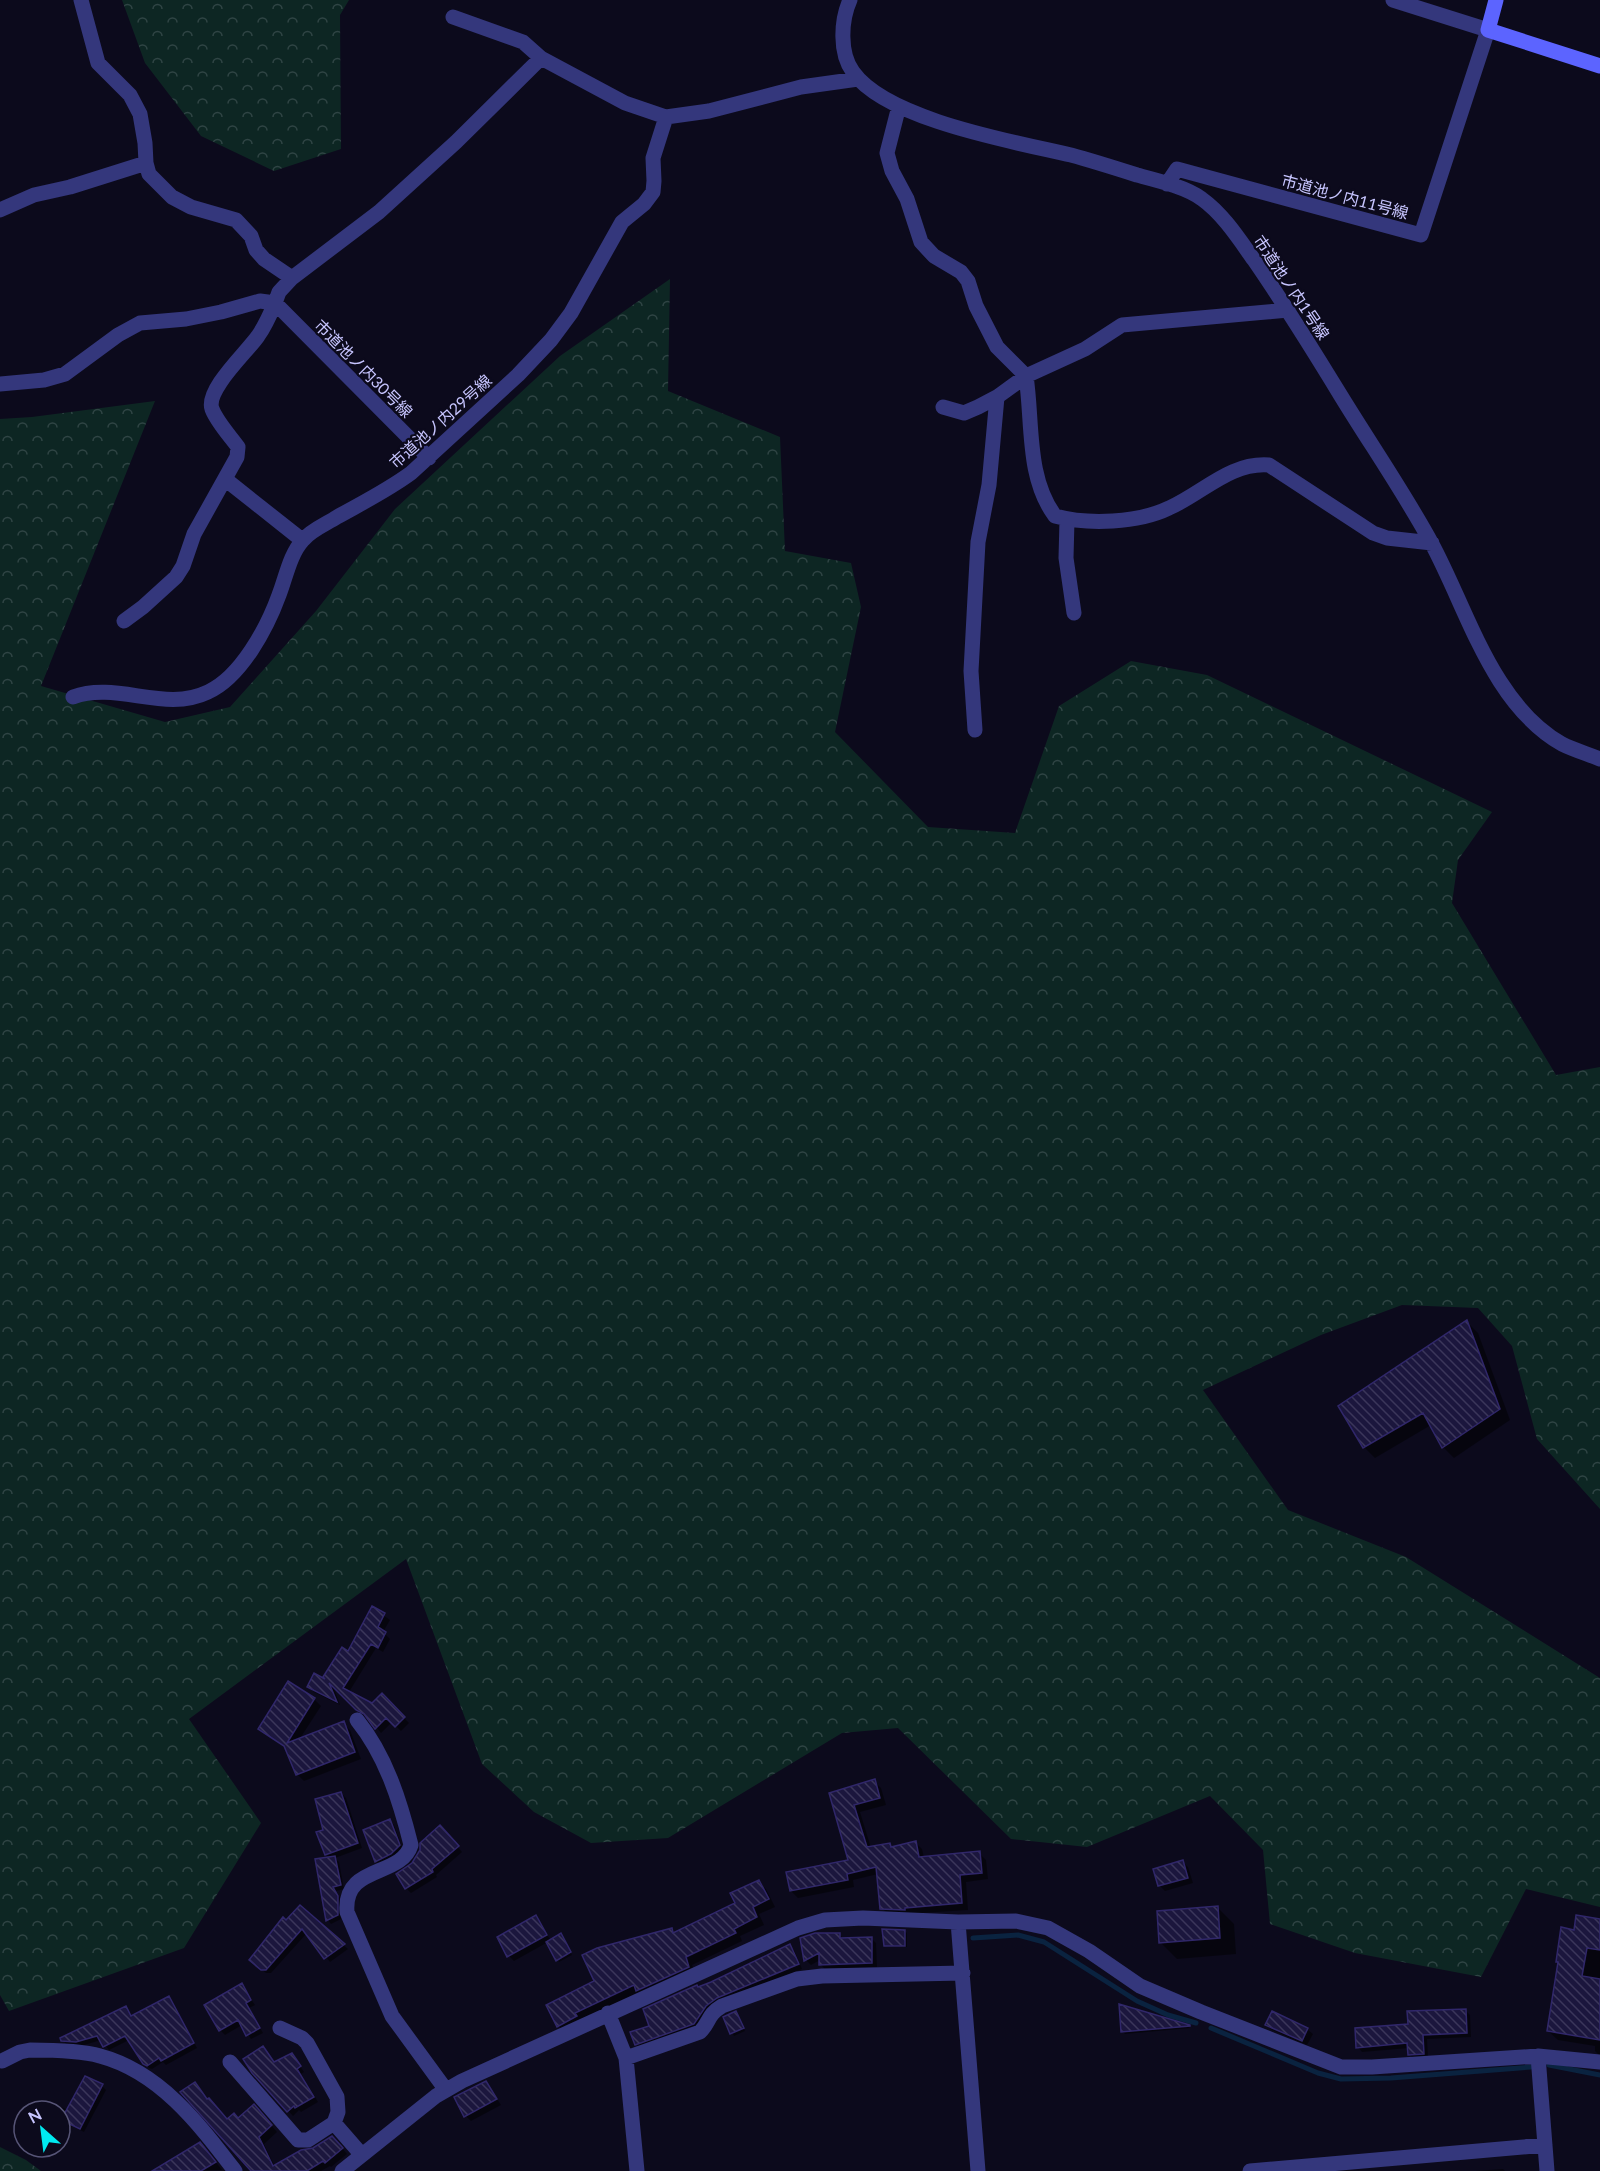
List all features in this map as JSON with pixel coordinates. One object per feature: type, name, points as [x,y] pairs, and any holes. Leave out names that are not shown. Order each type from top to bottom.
[{"type":"street","points":[[81,0],[98,63],[123,87],[134,101],[140,114],[149,174],[172,196],[191,207],[236,220],[250,236],[256,250],[264,259],[292,278]]},
{"type":"street","name":"市道池ノ内1号線","points":[[850,0],[844,28],[843,48],[846,62],[858,79],[882,98],[948,125],[1073,156],[1167,184],[1201,197],[1221,217],[1288,310],[1431,543],[1492,669],[1509,696],[1539,726],[1562,744],[1600,759]]},
{"type":"street","points":[[1393,0],[1600,66]]},
{"type":"street","name":"市道池ノ内11号線","points":[[1167,184],[1177,169],[1421,235],[1496,0]]},
{"type":"street","points":[[453,17],[523,42],[541,58],[625,103],[666,117],[709,111],[801,87],[858,79]]},
{"type":"street","points":[[124,621],[176,577],[183,566],[194,534],[239,452],[211,408],[211,401],[218,387],[257,338],[268,320],[279,292],[292,278],[379,212],[456,142],[541,58]]},
{"type":"street","points":[[899,106],[887,153],[892,171],[907,199],[921,242],[934,256],[961,272],[968,281],[976,306],[997,347],[1026,376],[1031,442],[1041,492],[1055,516],[1082,522],[1147,516],[1170,508],[1217,478],[1255,464],[1269,465],[1373,533],[1387,538],[1431,543]]},
{"type":"street","name":"市道池ノ内29号線","points":[[302,540],[397,484],[429,458],[518,375],[551,340],[572,313],[622,222],[644,204],[652,192],[653,158],[666,117]]},
{"type":"street","points":[[0,210],[34,195],[146,163]]},
{"type":"street","points":[[0,384],[44,380],[65,374],[118,335],[140,323],[186,319],[260,301],[275,303]]},
{"type":"street","name":"市道池ノ内30号線","points":[[275,303],[429,458]]},
{"type":"street","points":[[943,407],[964,412],[997,397],[1026,376],[1085,349],[1122,325],[1288,310]]},
{"type":"street","points":[[975,730],[971,671],[978,542],[989,485],[997,397]]},
{"type":"street","points":[[73,697],[110,691],[179,699],[209,692],[238,667],[261,636],[279,597],[292,558],[302,540],[225,479]]},
{"type":"street","points":[[1067,520],[1066,558],[1074,613]]},
{"type":"street","points":[[357,1720],[369,1735],[396,1793],[411,1845],[405,1857],[352,1886],[346,1900],[347,1912],[392,2016],[446,2090]]},
{"type":"street","points":[[334,2123],[352,2165],[446,2090],[608,2013],[798,1928],[825,1920],[863,1918],[958,1922],[1016,1921],[1048,1928],[1089,1951],[1140,1986],[1341,2067],[1538,2056],[1600,2062]]},
{"type":"street","points":[[958,1922],[978,2171]]},
{"type":"street","points":[[626,2058],[700,2032],[705,2027],[711,2012],[797,1979],[822,1976],[963,1973]]},
{"type":"street","points":[[608,2013],[626,2058],[637,2171]]},
{"type":"street","points":[[230,2062],[298,2140],[308,2140],[334,2123],[338,2112],[337,2097],[307,2043],[302,2038],[280,2028]]},
{"type":"street","points":[[2,2061],[30,2050],[98,2055],[117,2062],[147,2077],[174,2099],[196,2122],[235,2171]]},
{"type":"street","points":[[1538,2056],[1547,2171]]},
{"type":"street","points":[[1250,2171],[1545,2145]]},
{"type":"green space","points":[[122,0],[349,0],[340,15],[341,149],[274,171],[201,136],[145,63]]},
{"type":"green space","points":[[670,279],[668,391],[780,437],[785,551],[851,563],[861,607],[835,732],[928,827],[1015,833],[1059,706],[1131,661],[1207,675],[1492,812],[1458,860],[1452,903],[1556,1075],[1600,1067],[1600,1509],[1537,1439],[1512,1346],[1478,1308],[1402,1305],[1321,1335],[1203,1390],[1288,1510],[1406,1557],[1600,1678],[1600,1907],[1526,1889],[1481,1977],[1355,1953],[1270,1924],[1263,1850],[1210,1796],[1087,1847],[1011,1839],[898,1728],[842,1733],[668,1838],[591,1843],[534,1812],[482,1764],[406,1559],[189,1719],[261,1823],[184,1948],[9,2011],[0,1995],[0,419],[155,401],[41,686],[165,722],[230,707],[316,611],[395,509],[560,356]]},
{"type":"green space","points":[[0,2147],[12,2153],[12,2159],[24,2159],[41,2171],[0,2171]]},
{"type":"building","points":[[1467,1320],[1500,1409],[1442,1448],[1423,1413],[1363,1448],[1338,1406]]},
{"type":"building","points":[[372,1606],[385,1613],[378,1627],[386,1632],[378,1648],[371,1644],[343,1688],[372,1703],[382,1693],[405,1717],[395,1727],[386,1718],[375,1729],[364,1714],[356,1710],[329,1683],[337,1702],[307,1687],[314,1673],[325,1679],[323,1677],[342,1647],[348,1651]]},
{"type":"building","points":[[288,1681],[315,1698],[287,1743],[344,1721],[355,1752],[296,1775],[284,1746],[258,1729]]},
{"type":"building","points":[[875,1779],[880,1798],[854,1805],[867,1847],[890,1843],[891,1847],[916,1841],[919,1857],[980,1851],[982,1873],[960,1875],[962,1903],[905,1908],[905,1910],[880,1909],[876,1867],[847,1874],[848,1880],[790,1891],[786,1872],[848,1860],[829,1793]]},
{"type":"building","points":[[341,1792],[358,1843],[325,1855],[316,1832],[323,1830],[315,1799]]},
{"type":"building","points":[[390,1819],[400,1845],[391,1854],[375,1862],[363,1830]]},
{"type":"building","points":[[440,1825],[459,1846],[432,1869],[433,1872],[405,1889],[396,1874],[412,1863],[420,1850],[420,1843]]},
{"type":"building","points":[[335,1856],[341,1885],[333,1887],[338,1896],[338,1915],[326,1921],[315,1859]]},
{"type":"building","points":[[1183,1860],[1188,1878],[1158,1886],[1153,1869]]},
{"type":"building","points":[[759,1880],[769,1899],[753,1907],[757,1917],[734,1929],[736,1933],[686,1957],[689,1967],[636,1991],[634,1985],[575,2013],[577,2016],[557,2027],[546,2005],[594,1981],[582,1955],[597,1948],[672,1928],[673,1933],[735,1903],[730,1893]]},
{"type":"building","points":[[300,1905],[345,1944],[324,1959],[302,1929],[266,1970],[261,1970],[249,1960],[283,1917],[286,1920]]},
{"type":"building","points":[[1218,1906],[1220,1938],[1159,1943],[1157,1911]]},
{"type":"building","points":[[536,1915],[547,1935],[507,1957],[497,1937]]},
{"type":"building","points":[[1576,1915],[1600,1919],[1600,1950],[1587,1948],[1582,1976],[1600,1979],[1600,2040],[1547,2031],[1561,1927],[1574,1930]]},
{"type":"building","points":[[882,1929],[905,1930],[905,1946],[884,1946]]},
{"type":"building","points":[[561,1933],[571,1952],[556,1961],[546,1942]]},
{"type":"building","points":[[815,1933],[840,1933],[840,1938],[872,1937],[872,1963],[819,1965],[819,1953],[804,1961],[800,1938]]},
{"type":"building","points":[[790,1944],[799,1964],[717,1998],[706,2006],[694,2024],[635,2045],[630,2032],[649,2026],[643,2009],[697,1985],[698,1987],[711,1982]]},
{"type":"building","points":[[242,1983],[251,2000],[246,2003],[260,2028],[246,2036],[238,2020],[219,2031],[204,2005]]},
{"type":"building","points":[[169,1996],[194,2043],[161,2061],[159,2058],[147,2066],[143,2064],[125,2036],[103,2047],[97,2036],[76,2042],[61,2041],[60,2038],[126,2006],[131,2016]]},
{"type":"building","points":[[1119,2004],[1190,2025],[1190,2026],[1121,2032]]},
{"type":"building","points":[[1466,2009],[1467,2033],[1423,2035],[1424,2054],[1408,2055],[1407,2043],[1356,2048],[1355,2028],[1408,2024],[1407,2011]]},
{"type":"building","points":[[736,2011],[744,2028],[730,2034],[723,2017]]},
{"type":"building","points":[[1272,2011],[1308,2028],[1302,2041],[1265,2025]]},
{"type":"building","points":[[263,2046],[274,2062],[292,2053],[301,2066],[297,2069],[314,2097],[295,2108],[294,2106],[287,2112],[252,2073],[243,2059]]},
{"type":"building","points":[[85,2076],[103,2084],[80,2129],[72,2125],[72,2100]]},
{"type":"building","points":[[486,2081],[497,2099],[464,2117],[454,2097]]},
{"type":"building","points":[[195,2082],[207,2099],[209,2098],[227,2119],[234,2113],[238,2118],[254,2104],[272,2125],[259,2137],[273,2166],[301,2150],[313,2148],[332,2136],[343,2148],[325,2163],[323,2161],[307,2171],[251,2171],[180,2092]]},
{"type":"building","points":[[200,2142],[216,2162],[201,2171],[152,2171]]},
{"type":"waterway","points":[[973,1938],[1018,1935],[1044,1942],[1137,2001],[1168,2015],[1196,2023]]},
{"type":"waterway","points":[[1211,2028],[1318,2073],[1341,2079],[1391,2078],[1531,2067]]},
{"type":"waterway","points":[[1549,2065],[1600,2075]]}]
